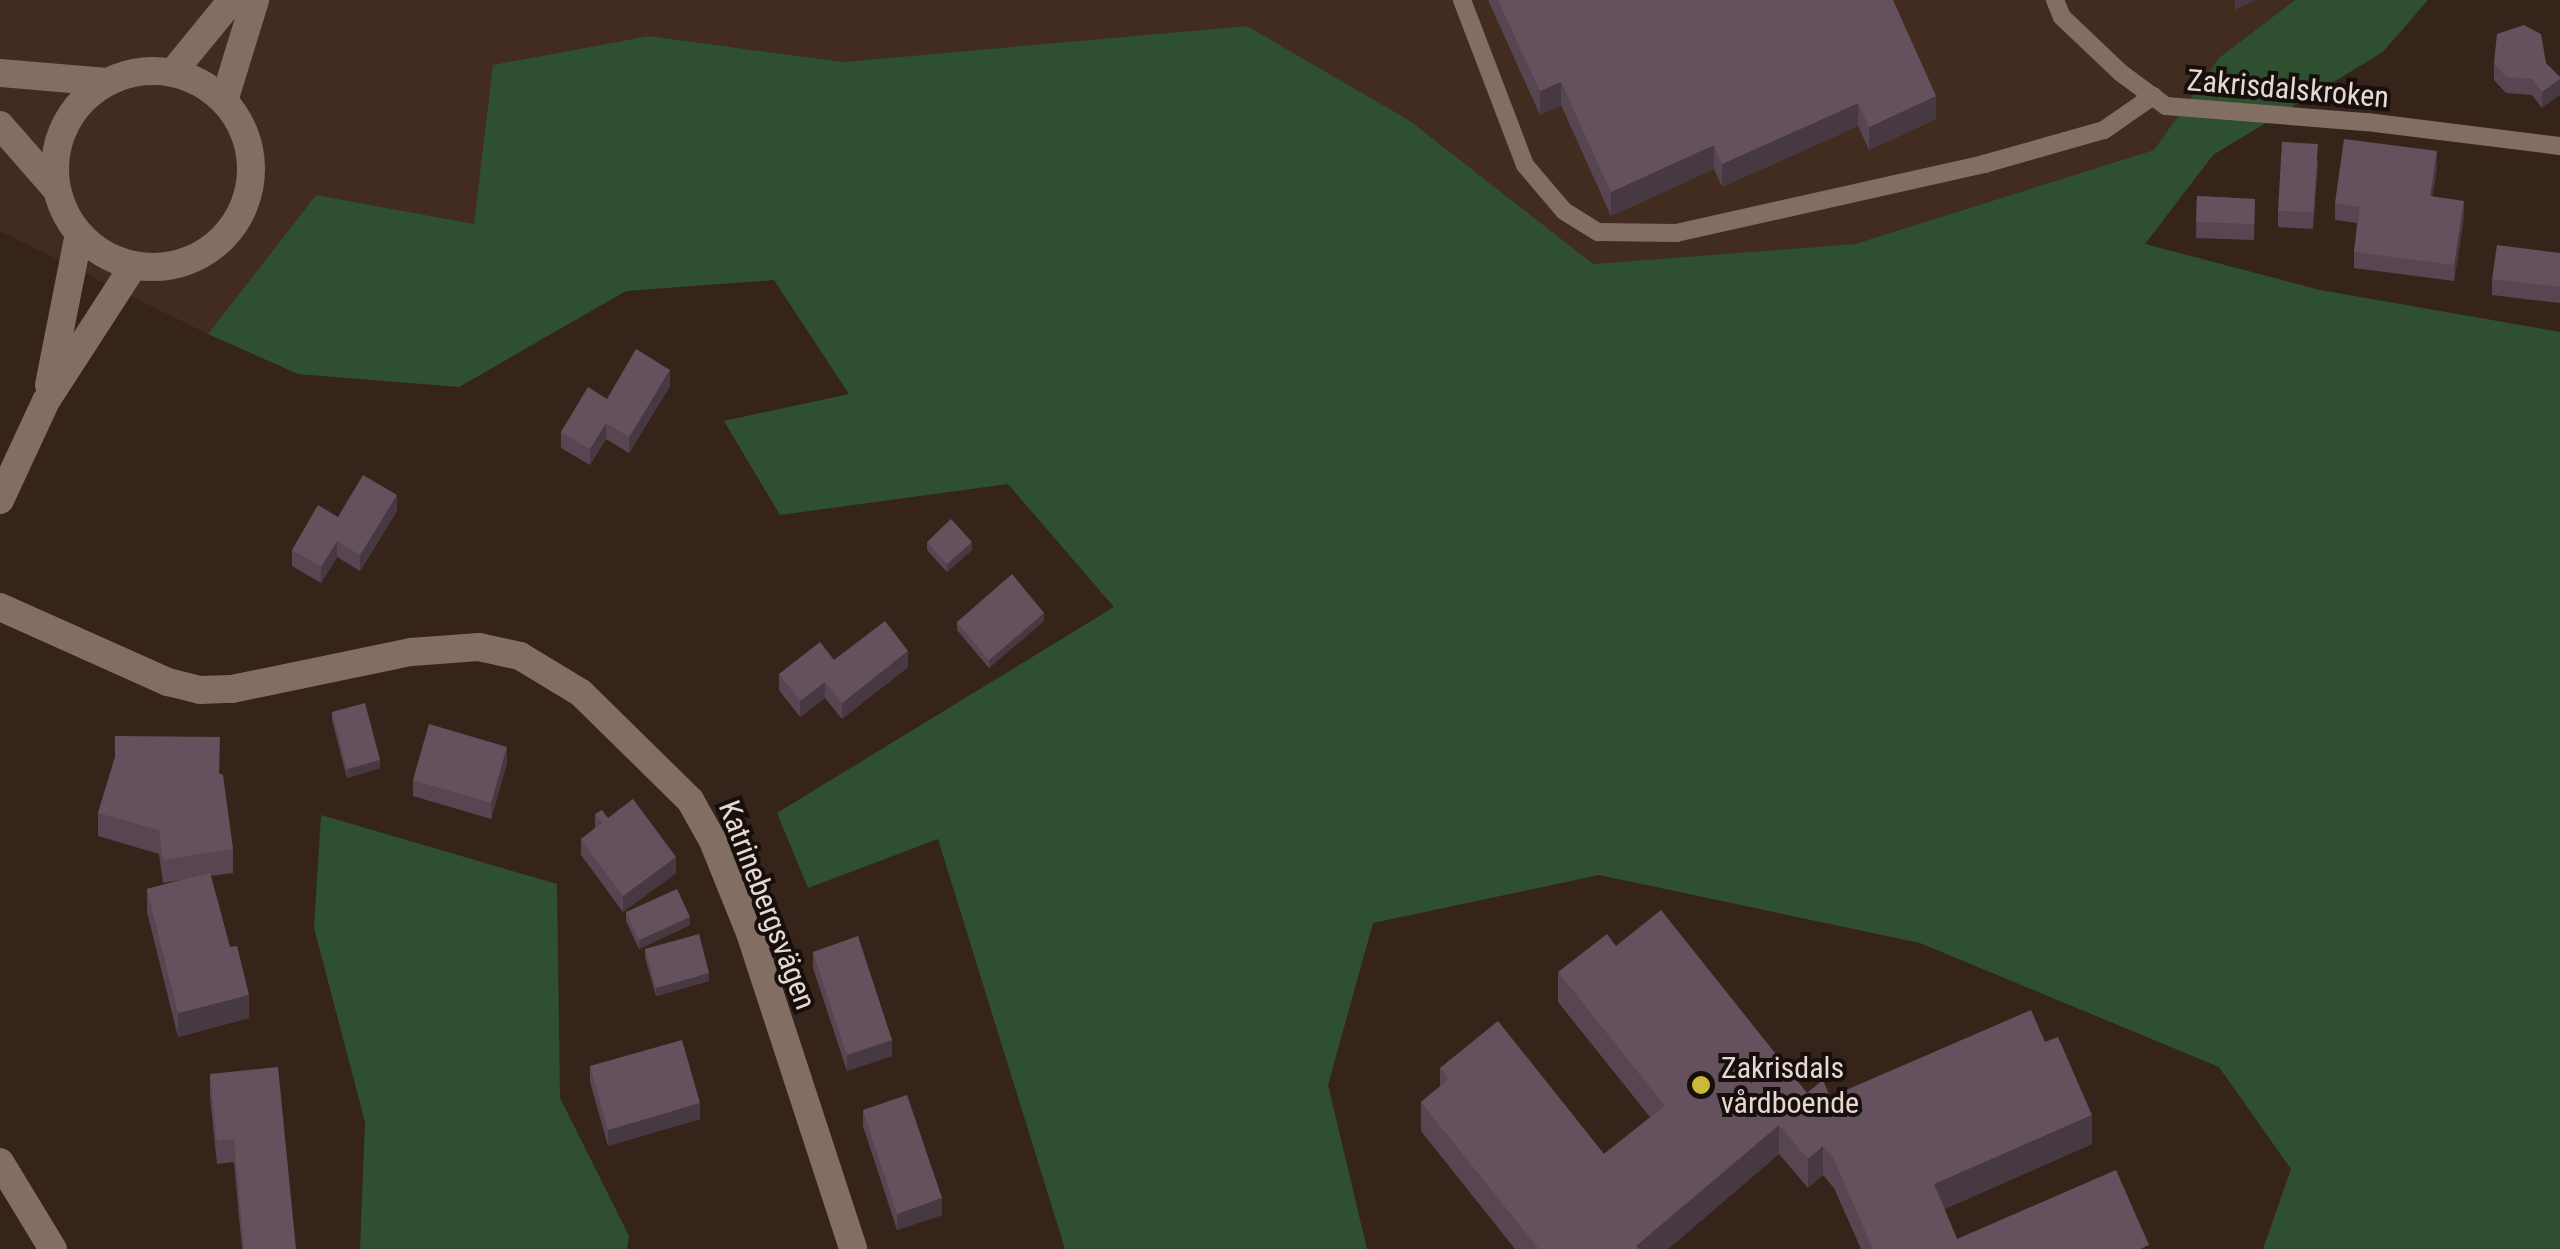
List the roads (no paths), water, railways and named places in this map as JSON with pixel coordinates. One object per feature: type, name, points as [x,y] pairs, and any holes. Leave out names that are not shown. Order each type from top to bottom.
[{"type":"street","points":[[172,72],[232,0]]},
{"type":"street","points":[[224,101],[255,0]]},
{"type":"street","points":[[0,125],[57,190],[79,234],[114,259],[134,265],[162,267],[188,261],[222,238],[245,204],[251,177],[250,149],[240,124],[224,101],[192,78],[172,72],[138,71],[107,82],[82,102],[64,128],[56,158],[57,190]]},
{"type":"street","points":[[0,72],[107,82]]},
{"type":"street","points":[[46,401],[79,234]]},
{"type":"street","points":[[0,500],[46,401],[134,265]]},
{"type":"street","name":"Katrinebergsvägen","points":[[0,607],[168,682],[200,690],[232,689],[411,652],[479,647],[520,656],[581,694],[690,800],[713,841],[750,933],[854,1249]]},
{"type":"street","points":[[0,1162],[53,1249]]},
{"type":"lane","points":[[1462,0],[1524,164],[1564,211],[1598,232],[1676,233],[1984,164],[2104,130],[2153,96]]},
{"type":"lane","name":"Zakrisdalskroken","points":[[2055,0],[2062,17],[2121,74],[2166,106],[2367,122],[2560,146]]},
{"type":"place","name":"Zakrisdals vårdboende","points":[[1701,1085]]}]
